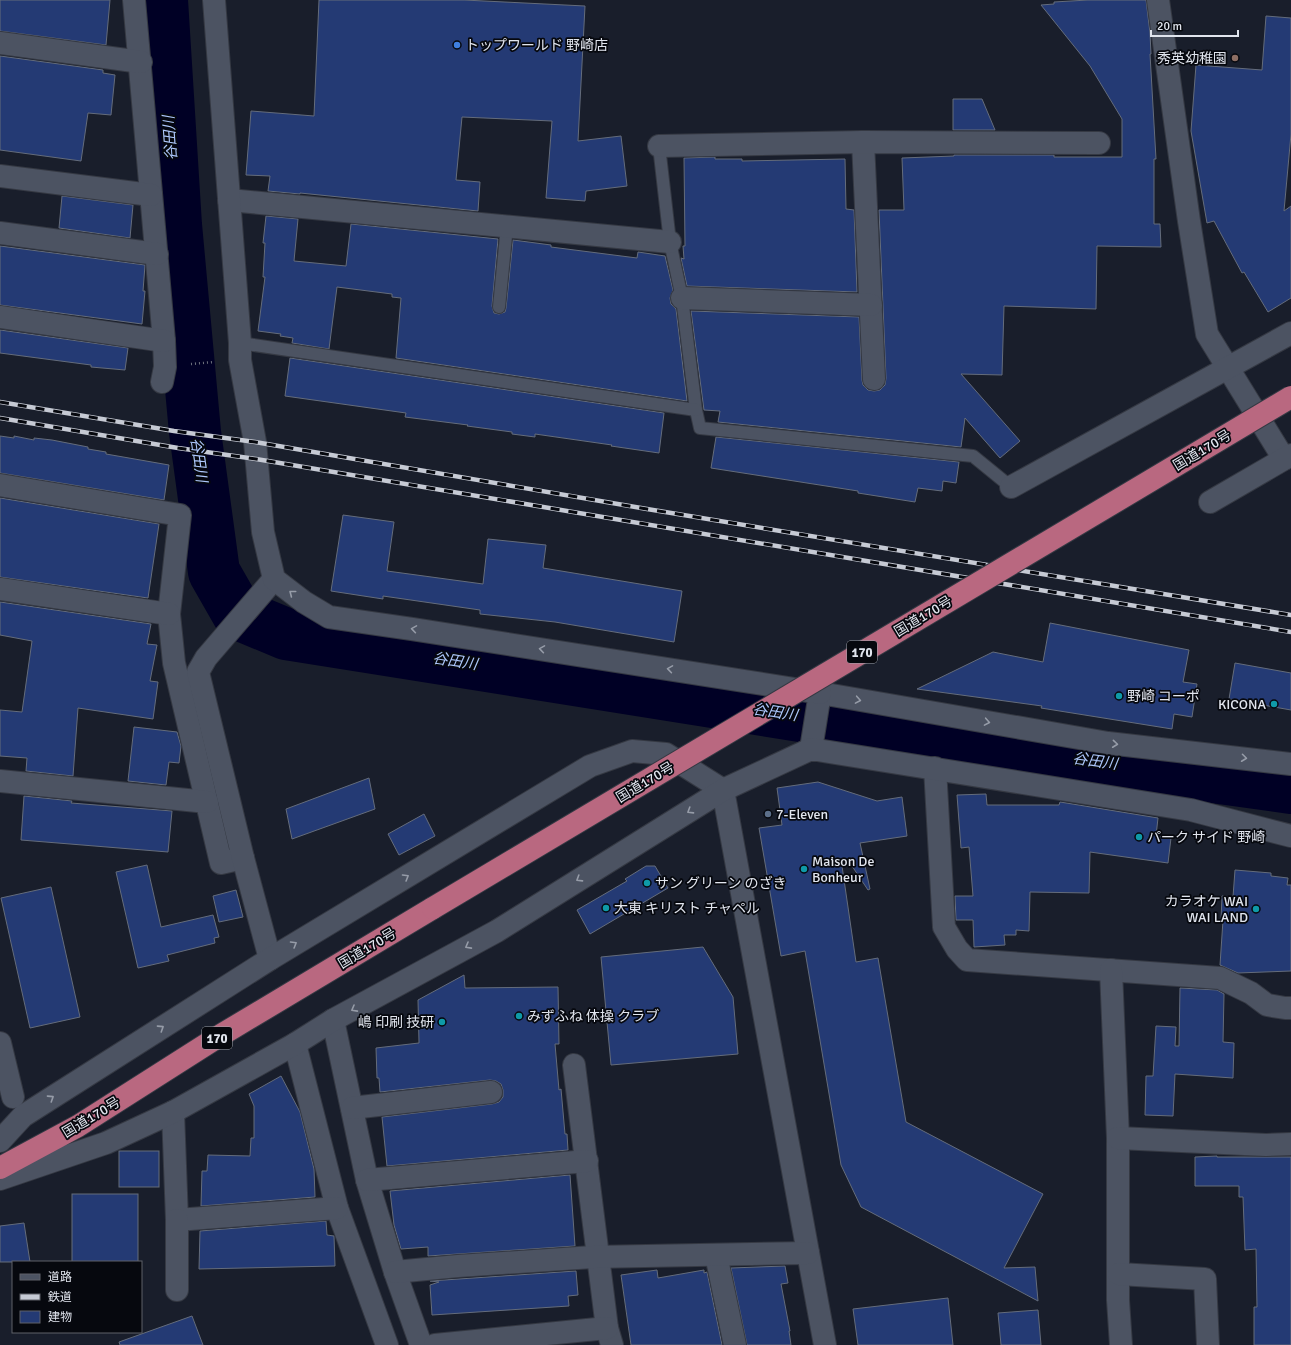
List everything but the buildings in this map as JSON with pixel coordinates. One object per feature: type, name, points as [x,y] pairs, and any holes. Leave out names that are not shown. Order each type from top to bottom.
[{"type":"highway","name":"国道170号","points":[[0,1168],[78,1126],[221,1035],[1291,397]]},
{"type":"street","points":[[134,0],[141,62],[164,341],[165,367],[162,382]]},
{"type":"street","points":[[214,0],[240,360],[255,442],[263,532],[274,579],[304,602],[329,617],[820,693],[1108,743],[1291,764]]},
{"type":"street","points":[[1158,0],[1189,221],[1207,334],[1288,457],[1210,502]]},
{"type":"street","points":[[0,43],[141,62]]},
{"type":"street","points":[[863,142],[874,380]]},
{"type":"street","points":[[659,146],[863,142],[1098,143]]},
{"type":"street","points":[[0,176],[151,196]]},
{"type":"street","points":[[229,200],[670,242]]},
{"type":"street","points":[[0,233],[157,254]]},
{"type":"street","points":[[682,298],[871,305]]},
{"type":"street","points":[[0,317],[164,341]]},
{"type":"street","points":[[1011,487],[1291,333]]},
{"type":"street","points":[[0,485],[180,516],[169,614],[174,663],[221,863],[243,858]]},
{"type":"street","points":[[270,959],[243,858],[198,672],[206,658],[274,579]]},
{"type":"street","points":[[0,589],[169,614]]},
{"type":"street","points":[[811,749],[820,693]]},
{"type":"street","points":[[0,1179],[106,1143],[173,1112],[295,1044],[333,1020],[496,931],[723,790],[811,749],[1191,810],[1291,836]]},
{"type":"street","points":[[0,1141],[23,1116],[270,959],[590,766],[632,751],[666,754],[723,790],[825,1345]]},
{"type":"street","points":[[935,768],[944,927],[956,949],[967,960],[1220,978],[1251,993],[1267,1005],[1291,1008]]},
{"type":"street","points":[[0,782],[207,802]]},
{"type":"street","points":[[1111,970],[1118,1138],[1118,1300],[1121,1345]]},
{"type":"street","points":[[333,1020],[367,1180],[395,1272],[421,1345]]},
{"type":"street","points":[[0,1043],[7,1098],[23,1116]]},
{"type":"street","points":[[295,1044],[337,1208],[387,1345]]},
{"type":"street","points":[[435,1345],[610,1336],[574,1065]]},
{"type":"street","points":[[352,1108],[491,1092]]},
{"type":"street","points":[[173,1112],[177,1220],[177,1290]]},
{"type":"street","points":[[1118,1138],[1266,1145],[1291,1144]]},
{"type":"street","points":[[367,1180],[587,1161]]},
{"type":"street","points":[[177,1220],[337,1208]]},
{"type":"street","points":[[395,1272],[458,1266],[599,1257],[808,1254]]},
{"type":"street","points":[[716,1255],[735,1345]]},
{"type":"street","points":[[1119,1274],[1205,1279],[1208,1345]]},
{"type":"lane","points":[[659,146],[670,242],[682,298],[696,410],[700,428],[973,456],[1011,487]]},
{"type":"lane","points":[[499,307],[507,226]]},
{"type":"lane","points":[[240,344],[696,410]]},
{"type":"path","points":[[190,364],[219,361]]},
{"type":"waterway","name":"谷田川","points":[[162,0],[176,225],[195,432],[214,572],[238,614],[286,634],[982,745],[1291,788]]},
{"type":"railway","points":[[0,402],[174,431],[255,442],[647,509],[1291,615]]},
{"type":"railway","points":[[0,418],[178,448],[256,459],[1291,632]]},
{"type":"place","name":"トップワールド 野崎店","points":[[457,45]]},
{"type":"place","name":"秀英幼稚園","points":[[1235,58]]},
{"type":"place","name":"野崎 コーポ","points":[[1119,696]]},
{"type":"place","name":"KICONA","points":[[1274,704]]},
{"type":"place","name":"7-Eleven","points":[[768,814]]},
{"type":"place","name":"パーク サイド 野崎","points":[[1139,837]]},
{"type":"place","name":"Maison De Bonheur","points":[[804,869]]},
{"type":"place","name":"サン グリーン のざき","points":[[647,883]]},
{"type":"place","name":"大東 キリスト チャペル","points":[[606,908]]},
{"type":"place","name":"カラオケ WAI WAI LAND","points":[[1256,909]]},
{"type":"place","name":"みずふね 体操 クラブ","points":[[519,1016]]},
{"type":"place","name":"嶋 印刷 技研","points":[[442,1022]]}]
